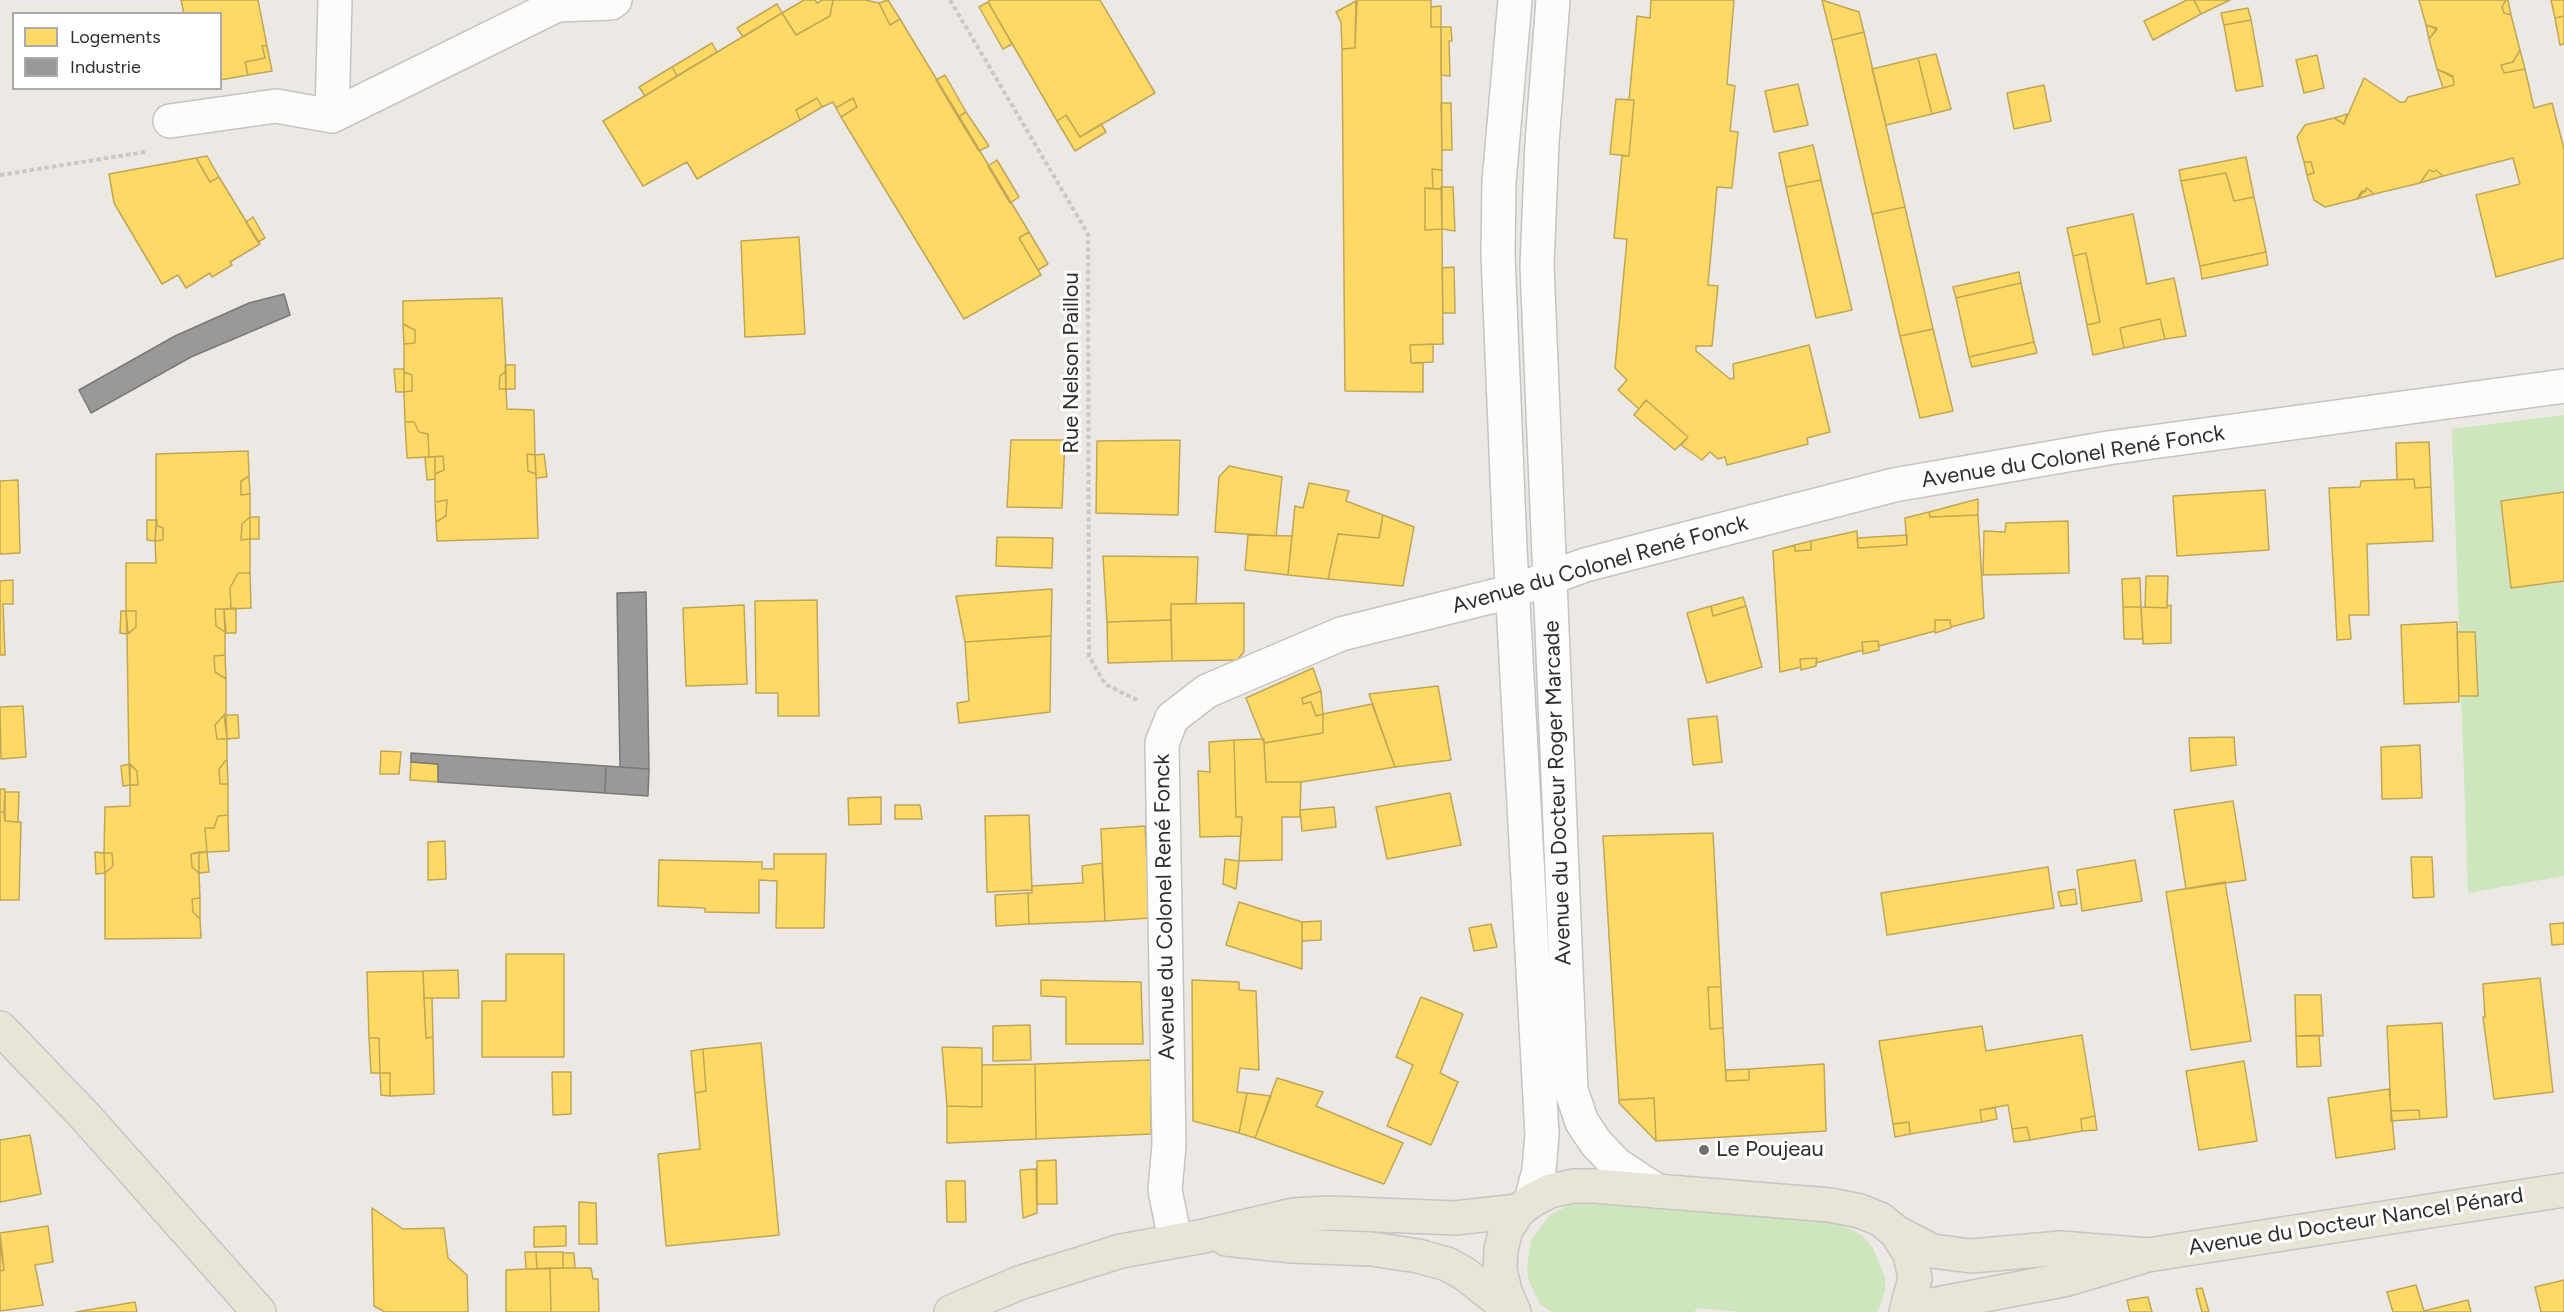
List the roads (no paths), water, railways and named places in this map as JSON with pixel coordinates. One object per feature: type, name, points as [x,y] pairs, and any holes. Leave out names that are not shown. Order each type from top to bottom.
[{"type":"main road","points":[[0,1028],[84,1115],[259,1312]]},
{"type":"main road","name":"Avenue du Docteur Nancel Pénard","points":[[951,1312],[1019,1283],[1121,1251],[1293,1215],[1329,1213],[1455,1218],[1524,1206],[1550,1191],[1573,1186],[1830,1205],[1860,1211],[1880,1219],[1896,1232],[1932,1251],[1971,1256],[2061,1248],[2148,1254]]},
{"type":"main road","name":"Avenue du Docteur Nancel Pénard","points":[[1918,1312],[1932,1305],[2068,1279],[2148,1254],[2564,1190]]},
{"type":"main road","name":"Avenue du Docteur Nancel Pénard","points":[[1514,1312],[1504,1291],[1500,1270],[1506,1230],[1524,1206]]},
{"type":"main road","name":"Avenue du Docteur Nancel Pénard","points":[[1896,1232],[1910,1254],[1916,1278],[1906,1312]]},
{"type":"main road","name":"Avenue du Docteur Nancel Pénard","points":[[1189,1238],[1371,1249],[1418,1256],[1447,1264],[1465,1274],[1514,1312]]},
{"type":"street","points":[[332,116],[335,0]]},
{"type":"street","points":[[170,121],[276,106],[332,116],[558,5],[611,3],[615,0]]},
{"type":"street","name":"Avenue du Docteur Roger Marcade","points":[[1515,0],[1499,182],[1498,245],[1541,1124],[1539,1170],[1524,1206]]},
{"type":"street","name":"Avenue du Docteur Roger Marcade","points":[[1553,0],[1542,143],[1537,265],[1571,1090],[1582,1122],[1596,1143],[1616,1164],[1657,1191]]},
{"type":"street","name":"Avenue du Colonel René Fonck","points":[[1189,1238],[1165,1190],[1169,1145],[1162,743],[1172,718],[1207,691],[1341,634],[1514,591],[1585,565],[1894,485],[2108,448],[2564,386]]},
{"type":"place","name":"Le Poujeau","points":[[1704,1150]]}]
